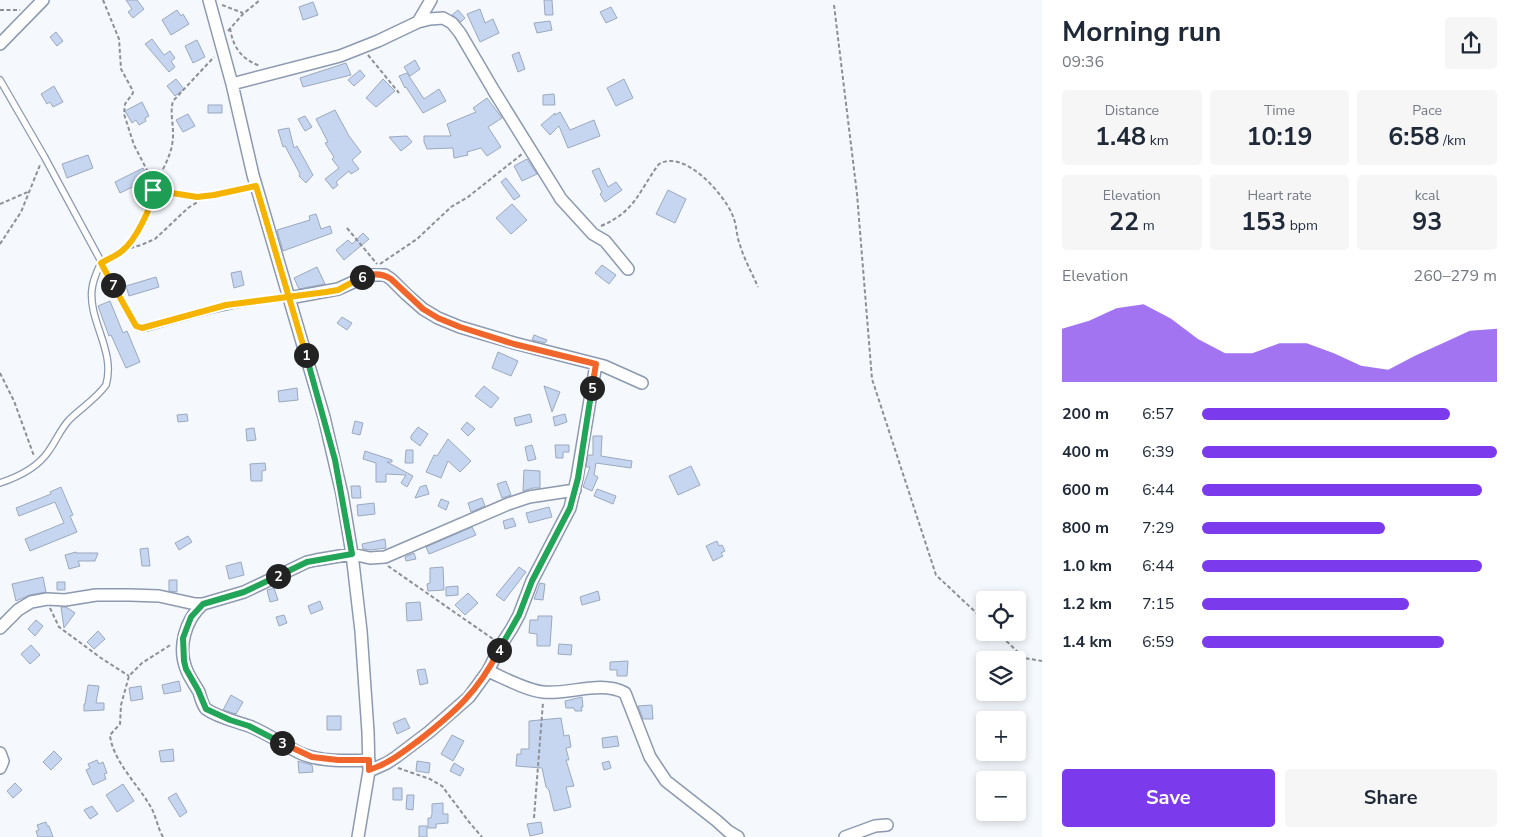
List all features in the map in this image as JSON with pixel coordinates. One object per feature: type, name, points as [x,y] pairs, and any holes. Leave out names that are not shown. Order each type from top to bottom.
[{"type":"street","points":[[0,44],[43,0]]},
{"type":"street","points":[[418,22],[431,0]]},
{"type":"street","points":[[209,1],[232,84],[243,139],[256,186],[322,408],[335,460],[352,554],[361,631],[369,765],[358,837]]},
{"type":"street","points":[[232,84],[319,62],[362,48],[418,22],[430,18],[443,18],[460,33],[561,199],[597,237],[605,241],[628,269]]},
{"type":"street","points":[[289,298],[338,290],[369,275],[385,275],[423,309],[438,318],[514,344],[596,364],[642,383]]},
{"type":"street","points":[[203,604],[191,617],[183,638],[183,649],[186,669],[206,709],[249,726],[300,753],[312,757],[369,765],[387,763],[469,698],[488,671],[519,615],[532,581],[570,508],[596,364]]},
{"type":"street","points":[[0,628],[18,610],[31,602],[47,599],[65,600],[96,595],[130,595],[159,596],[203,604],[244,592],[307,562],[352,554],[377,559],[393,555],[508,504],[529,497],[574,490]]},
{"type":"street","points":[[488,671],[544,692],[594,689],[619,690],[625,693],[644,743],[662,775],[681,794],[738,837]]},
{"type":"street","points":[[0,753],[3,761],[0,768]]},
{"type":"street","points":[[845,837],[875,826],[887,825]]},
{"type":"lane","points":[[0,80],[44,156],[136,326],[146,328],[226,305],[265,299],[289,298]]},
{"type":"lane","points":[[0,483],[26,472],[37,464],[48,452],[67,422],[102,391],[106,385],[108,366],[105,346],[93,304],[92,290],[101,263]]},
{"type":"path","points":[[103,0],[119,39],[122,69],[133,91],[125,104],[124,114],[131,139],[153,186],[150,203],[138,230],[124,250]]},
{"type":"path","points":[[153,186],[166,164],[172,147],[174,133],[173,101],[221,45],[230,28],[260,0]]},
{"type":"path","points":[[209,1],[244,14]]},
{"type":"path","points":[[834,5],[857,194],[872,379],[936,575],[976,613]]},
{"type":"path","points":[[0,10],[34,10]]},
{"type":"path","points":[[230,28],[232,39],[240,55],[251,63],[263,67]]},
{"type":"path","points":[[362,48],[399,93]]},
{"type":"path","points":[[374,268],[417,239],[451,207],[468,197],[529,148]]},
{"type":"path","points":[[0,244],[21,212],[44,156]]},
{"type":"path","points":[[588,228],[602,226],[627,210],[659,164],[672,160],[681,162],[708,181],[725,202],[733,216],[741,248],[758,288]]},
{"type":"path","points":[[153,190],[191,197],[206,197],[256,186]]},
{"type":"path","points":[[0,204],[30,191]]},
{"type":"path","points":[[101,263],[124,250],[155,238],[188,208],[206,197]]},
{"type":"path","points":[[347,228],[378,265]]},
{"type":"path","points":[[0,373],[14,401],[37,464]]},
{"type":"path","points":[[377,559],[501,645]]},
{"type":"path","points":[[47,599],[59,627],[101,658],[130,676]]},
{"type":"path","points":[[163,837],[150,805],[125,769],[111,741],[110,735],[120,724],[122,705],[130,676],[135,669],[155,654],[183,638]]},
{"type":"path","points":[[1006,641],[1024,658],[1042,661]]},
{"type":"path","points":[[534,818],[544,692]]},
{"type":"path","points":[[387,763],[430,779],[442,786],[482,837]]},
{"type":"building","points":[[126,0],[137,0],[144,9],[133,18],[128,12],[132,9]]},
{"type":"building","points":[[544,0],[552,0],[553,15],[545,15]]},
{"type":"building","points":[[313,2],[318,15],[303,20],[299,7]]},
{"type":"building","points":[[611,7],[617,18],[606,23],[600,12]]},
{"type":"building","points":[[480,9],[485,23],[493,19],[499,33],[480,42],[467,14]]},
{"type":"building","points":[[177,10],[181,16],[183,14],[189,24],[171,35],[162,20]]},
{"type":"building","points":[[458,10],[465,18],[461,22],[452,15]]},
{"type":"building","points":[[550,21],[552,30],[537,33],[534,23]]},
{"type":"building","points":[[56,32],[63,41],[57,46],[50,37]]},
{"type":"building","points":[[152,39],[164,55],[170,51],[175,58],[171,61],[175,67],[169,72],[145,44]]},
{"type":"building","points":[[197,40],[205,57],[193,63],[185,46]]},
{"type":"building","points":[[519,52],[525,69],[518,72],[512,55]]},
{"type":"building","points":[[415,60],[420,69],[410,76],[404,67]]},
{"type":"building","points":[[346,63],[351,75],[303,87],[300,78]]},
{"type":"building","points":[[360,70],[365,76],[354,86],[348,80]]},
{"type":"building","points":[[407,73],[424,99],[439,89],[446,101],[423,113],[399,76]]},
{"type":"building","points":[[176,79],[184,89],[175,96],[167,86]]},
{"type":"building","points":[[383,79],[395,91],[376,107],[366,98]]},
{"type":"building","points":[[624,79],[633,98],[616,106],[607,88]]},
{"type":"building","points":[[54,86],[63,102],[53,107],[50,102],[47,104],[41,94]]},
{"type":"building","points":[[554,94],[555,105],[543,105],[543,95]]},
{"type":"building","points":[[487,98],[502,118],[488,127],[501,147],[487,156],[481,148],[467,152],[468,155],[454,158],[453,148],[427,149],[424,136],[451,136],[447,124],[476,112],[473,108]]},
{"type":"building","points":[[142,102],[149,116],[145,118],[146,121],[139,125],[136,120],[132,123],[125,111]]},
{"type":"building","points":[[208,105],[222,105],[222,113],[208,113]]},
{"type":"building","points":[[335,110],[349,136],[361,152],[352,160],[359,169],[351,174],[349,171],[336,182],[338,185],[333,189],[325,179],[339,168],[332,159],[334,157],[325,143],[328,142],[316,119]]},
{"type":"building","points":[[560,112],[570,130],[594,120],[600,136],[568,148],[559,126],[550,135],[541,125],[555,113],[555,115]]},
{"type":"building","points":[[188,114],[195,126],[183,132],[176,120]]},
{"type":"building","points":[[305,116],[312,127],[305,131],[298,119]]},
{"type":"building","points":[[289,128],[294,148],[297,146],[313,175],[306,183],[299,176],[300,174],[285,146],[283,147],[278,130]]},
{"type":"building","points":[[407,136],[412,142],[401,151],[389,137]]},
{"type":"building","points":[[88,155],[93,168],[67,178],[62,164]]},
{"type":"building","points":[[527,159],[537,174],[522,181],[514,166]]},
{"type":"building","points":[[143,168],[149,179],[120,193],[115,182]]},
{"type":"building","points":[[599,168],[608,187],[616,182],[622,190],[605,202],[600,194],[602,192],[592,171]]},
{"type":"building","points":[[506,178],[520,196],[514,200],[501,182]]},
{"type":"building","points":[[668,190],[686,199],[675,223],[656,214]]},
{"type":"building","points":[[512,204],[527,220],[511,234],[496,218]]},
{"type":"building","points":[[316,214],[321,229],[330,226],[332,233],[283,251],[277,230],[310,220],[309,216]]},
{"type":"building","points":[[363,233],[369,239],[344,260],[336,250],[348,240],[352,244]]},
{"type":"building","points":[[602,265],[616,275],[609,284],[595,273]]},
{"type":"building","points":[[317,267],[325,284],[299,289],[294,278]]},
{"type":"building","points":[[241,271],[244,285],[234,288],[231,273]]},
{"type":"building","points":[[156,277],[159,287],[129,296],[126,286]]},
{"type":"building","points":[[110,301],[123,333],[127,331],[140,362],[126,368],[111,335],[109,336],[98,306]]},
{"type":"building","points":[[342,317],[352,323],[347,330],[337,323]]},
{"type":"building","points":[[534,335],[547,340],[545,343],[532,340]]},
{"type":"building","points":[[498,352],[518,361],[511,376],[492,368]]},
{"type":"building","points":[[484,386],[499,398],[491,408],[475,396]]},
{"type":"building","points":[[544,386],[560,392],[552,412]]},
{"type":"building","points":[[297,388],[298,400],[279,402],[278,391]]},
{"type":"building","points":[[187,414],[188,421],[178,422],[177,415]]},
{"type":"building","points":[[530,414],[532,422],[516,426],[514,418]]},
{"type":"building","points":[[565,414],[567,422],[555,426],[553,417]]},
{"type":"building","points":[[355,421],[363,423],[360,435],[352,433]]},
{"type":"building","points":[[467,422],[475,429],[468,436],[461,429]]},
{"type":"building","points":[[418,427],[428,434],[420,446],[411,439],[411,436]]},
{"type":"building","points":[[254,428],[256,440],[247,441],[246,429]]},
{"type":"building","points":[[593,436],[602,436],[601,456],[632,461],[631,468],[596,463],[594,475],[598,477],[592,491],[583,487],[590,467],[586,467],[588,455],[593,455]]},
{"type":"building","points":[[448,439],[471,461],[460,472],[448,461],[441,478],[426,472],[434,455],[437,456]]},
{"type":"building","points":[[532,445],[536,459],[528,461],[525,447]]},
{"type":"building","points":[[555,445],[569,445],[569,452],[563,452],[563,458],[556,458]]},
{"type":"building","points":[[406,450],[413,450],[413,463],[405,463]]},
{"type":"building","points":[[365,451],[392,460],[392,462],[387,462],[413,476],[407,487],[401,483],[406,475],[386,474],[386,482],[376,482],[376,463],[363,459]]},
{"type":"building","points":[[265,463],[266,470],[262,471],[262,481],[251,481],[250,464]]},
{"type":"building","points":[[691,466],[700,485],[678,495],[669,476]]},
{"type":"building","points":[[524,470],[540,471],[540,488],[523,491]]},
{"type":"building","points":[[506,481],[511,495],[502,498],[497,484]]},
{"type":"building","points":[[426,485],[429,494],[415,498],[420,487]]},
{"type":"building","points":[[351,486],[360,486],[361,498],[352,498]]},
{"type":"building","points":[[61,487],[73,515],[70,516],[77,532],[30,551],[25,539],[64,523],[55,502],[19,516],[16,508],[51,494],[50,492]]},
{"type":"building","points":[[597,489],[616,496],[613,504],[594,496]]},
{"type":"building","points":[[482,498],[485,506],[471,512],[468,503]]},
{"type":"building","points":[[441,499],[449,502],[446,510],[438,506]]},
{"type":"building","points":[[374,503],[375,514],[358,516],[357,505]]},
{"type":"building","points":[[549,507],[552,517],[529,523],[526,513]]},
{"type":"building","points":[[513,518],[516,526],[505,529],[503,521]]},
{"type":"building","points":[[472,527],[476,535],[429,554],[426,547]]},
{"type":"building","points":[[188,536],[192,542],[179,550],[175,543]]},
{"type":"building","points":[[385,539],[386,548],[363,549],[362,544]]},
{"type":"building","points":[[717,541],[719,546],[722,545],[725,551],[721,553],[723,556],[713,561],[706,546]]},
{"type":"building","points":[[148,548],[150,566],[142,566],[140,549]]},
{"type":"building","points":[[76,552],[98,553],[95,561],[78,561],[80,566],[69,569],[65,555]]},
{"type":"building","points":[[414,553],[416,559],[406,561],[405,557]]},
{"type":"building","points":[[241,562],[244,575],[229,579],[226,566]]},
{"type":"building","points":[[443,567],[444,590],[428,591],[427,584],[430,583],[430,568]]},
{"type":"building","points":[[519,567],[526,572],[504,601],[496,595]]},
{"type":"building","points":[[43,577],[46,592],[30,595],[16,601],[12,584]]},
{"type":"building","points":[[169,580],[177,580],[177,592],[169,591]]},
{"type":"building","points":[[57,582],[65,582],[65,590],[57,590]]},
{"type":"building","points":[[540,583],[545,584],[543,600],[534,599]]},
{"type":"building","points":[[458,586],[458,595],[446,596],[446,587]]},
{"type":"building","points":[[274,588],[278,600],[270,602],[267,590]]},
{"type":"building","points":[[598,591],[600,600],[582,605],[580,597]]},
{"type":"building","points":[[468,593],[478,603],[465,615],[455,605]]},
{"type":"building","points":[[320,601],[323,609],[311,614],[308,606]]},
{"type":"building","points":[[420,602],[422,620],[407,621],[406,603]]},
{"type":"building","points":[[61,607],[66,607],[75,613],[64,628]]},
{"type":"building","points":[[284,615],[287,623],[279,626],[276,617]]},
{"type":"building","points":[[538,616],[552,616],[550,646],[537,646],[537,634],[529,633],[530,620],[538,620]]},
{"type":"building","points":[[36,620],[43,626],[35,636],[28,629]]},
{"type":"building","points":[[98,631],[105,639],[94,649],[87,642]]},
{"type":"building","points":[[559,644],[572,645],[571,655],[558,654]]},
{"type":"building","points":[[31,645],[40,655],[30,664],[21,654]]},
{"type":"building","points":[[628,661],[627,676],[617,676],[617,670],[610,670],[610,662]]},
{"type":"building","points":[[425,669],[428,683],[420,685],[417,670]]},
{"type":"building","points":[[179,681],[181,691],[164,694],[162,685]]},
{"type":"building","points":[[88,685],[99,686],[96,703],[104,703],[104,710],[84,711]]},
{"type":"building","points":[[141,686],[143,699],[131,701],[129,688]]},
{"type":"building","points":[[231,695],[243,702],[236,714],[223,710]]},
{"type":"building","points":[[582,697],[582,711],[566,708],[565,701]]},
{"type":"building","points":[[652,705],[653,719],[643,719],[638,706]]},
{"type":"building","points":[[327,716],[341,716],[341,730],[327,730]]},
{"type":"building","points":[[405,718],[410,728],[397,734],[393,723]]},
{"type":"building","points":[[561,718],[564,736],[569,735],[571,747],[566,748],[569,760],[566,760],[574,786],[566,787],[571,807],[554,811],[542,768],[516,766],[517,754],[521,754],[521,749],[529,749],[529,721]]},
{"type":"building","points":[[452,735],[464,741],[453,761],[441,754]]},
{"type":"building","points":[[617,736],[619,746],[603,748],[602,738]]},
{"type":"building","points":[[173,749],[174,761],[161,762],[159,751]]},
{"type":"building","points":[[54,751],[62,759],[51,770],[43,762]]},
{"type":"building","points":[[97,760],[99,764],[103,762],[107,773],[104,774],[106,779],[93,785],[86,770],[90,768],[88,764]]},
{"type":"building","points":[[298,761],[312,765],[313,772],[299,773]]},
{"type":"building","points":[[417,761],[430,763],[429,773],[416,771]]},
{"type":"building","points":[[609,761],[611,768],[604,770],[602,763]]},
{"type":"building","points":[[454,763],[464,769],[460,776],[450,771]]},
{"type":"building","points":[[15,783],[22,790],[13,798],[7,791]]},
{"type":"building","points":[[123,784],[134,801],[117,812],[106,795]]},
{"type":"building","points":[[393,788],[402,788],[402,800],[393,800]]},
{"type":"building","points":[[176,793],[187,812],[180,817],[168,798]]},
{"type":"building","points":[[407,795],[414,795],[413,810],[406,809]]},
{"type":"building","points":[[443,803],[443,814],[448,814],[448,823],[436,824],[436,828],[428,828],[428,818],[431,818],[432,814],[432,804]]},
{"type":"building","points":[[92,806],[98,814],[90,819],[84,810]]},
{"type":"building","points":[[46,822],[53,837],[38,837],[36,831],[39,830],[37,825]]},
{"type":"building","points":[[541,822],[543,833],[530,836],[527,824]]},
{"type":"building","points":[[419,826],[427,826],[427,837],[419,837]]},
{"type":"route","points":[[153,190],[150,203],[134,237],[124,250],[101,263],[136,326],[139,328],[146,328],[226,305],[265,299],[289,298],[338,290],[360,278],[379,274],[391,279],[423,309],[438,318],[514,344],[596,364],[578,478],[570,508],[532,581],[512,628],[488,671],[469,698],[429,732],[396,757],[379,767],[369,770],[369,760],[355,761],[312,757],[300,753],[249,726],[210,712],[204,707],[198,690],[186,669],[183,638],[191,617],[203,604],[264,584],[307,562],[352,554],[342,494],[324,417],[303,343],[289,298],[256,186],[197,197],[153,190]]}]
